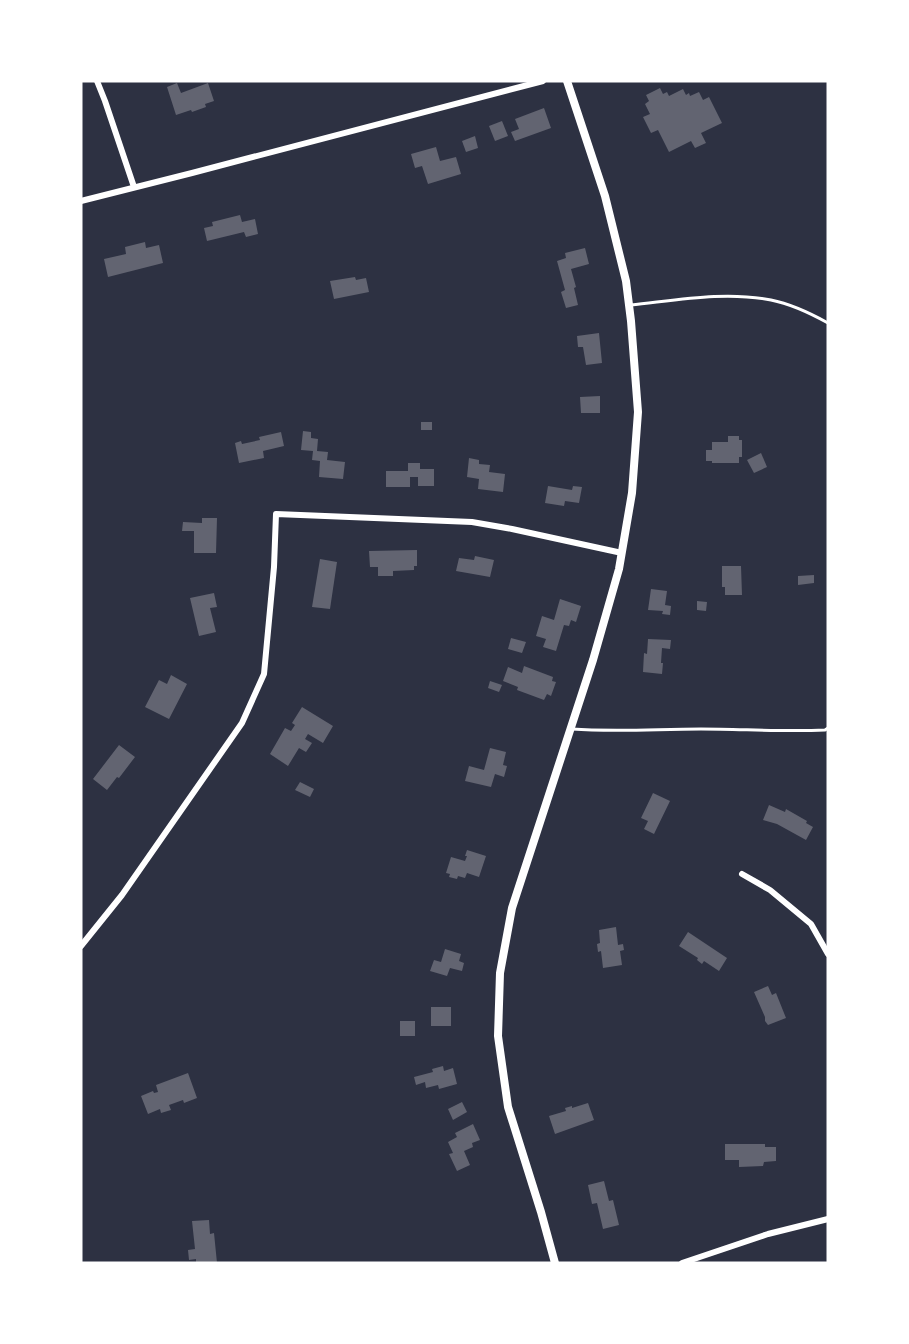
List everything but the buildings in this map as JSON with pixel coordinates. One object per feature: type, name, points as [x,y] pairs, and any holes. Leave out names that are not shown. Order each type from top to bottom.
[{"type":"main road","points":[[555,1263],[508,1107],[498,1036],[500,973],[512,908],[593,660],[620,569],[632,493],[638,412],[626,281],[605,196],[567,81]]},
{"type":"street","points":[[97,81],[134,187]]},
{"type":"street","points":[[81,201],[543,81]]},
{"type":"street","points":[[81,946],[122,895],[242,723],[264,674],[274,567],[276,514],[472,522],[622,553]]},
{"type":"street","points":[[742,874],[770,890],[811,924],[828,954]]},
{"type":"street","points":[[682,1263],[768,1234],[828,1219]]},
{"type":"lane","points":[[629,305],[708,296],[747,296],[772,300],[794,307],[828,323]]},
{"type":"lane","points":[[571,729],[785,731],[828,728]]}]
